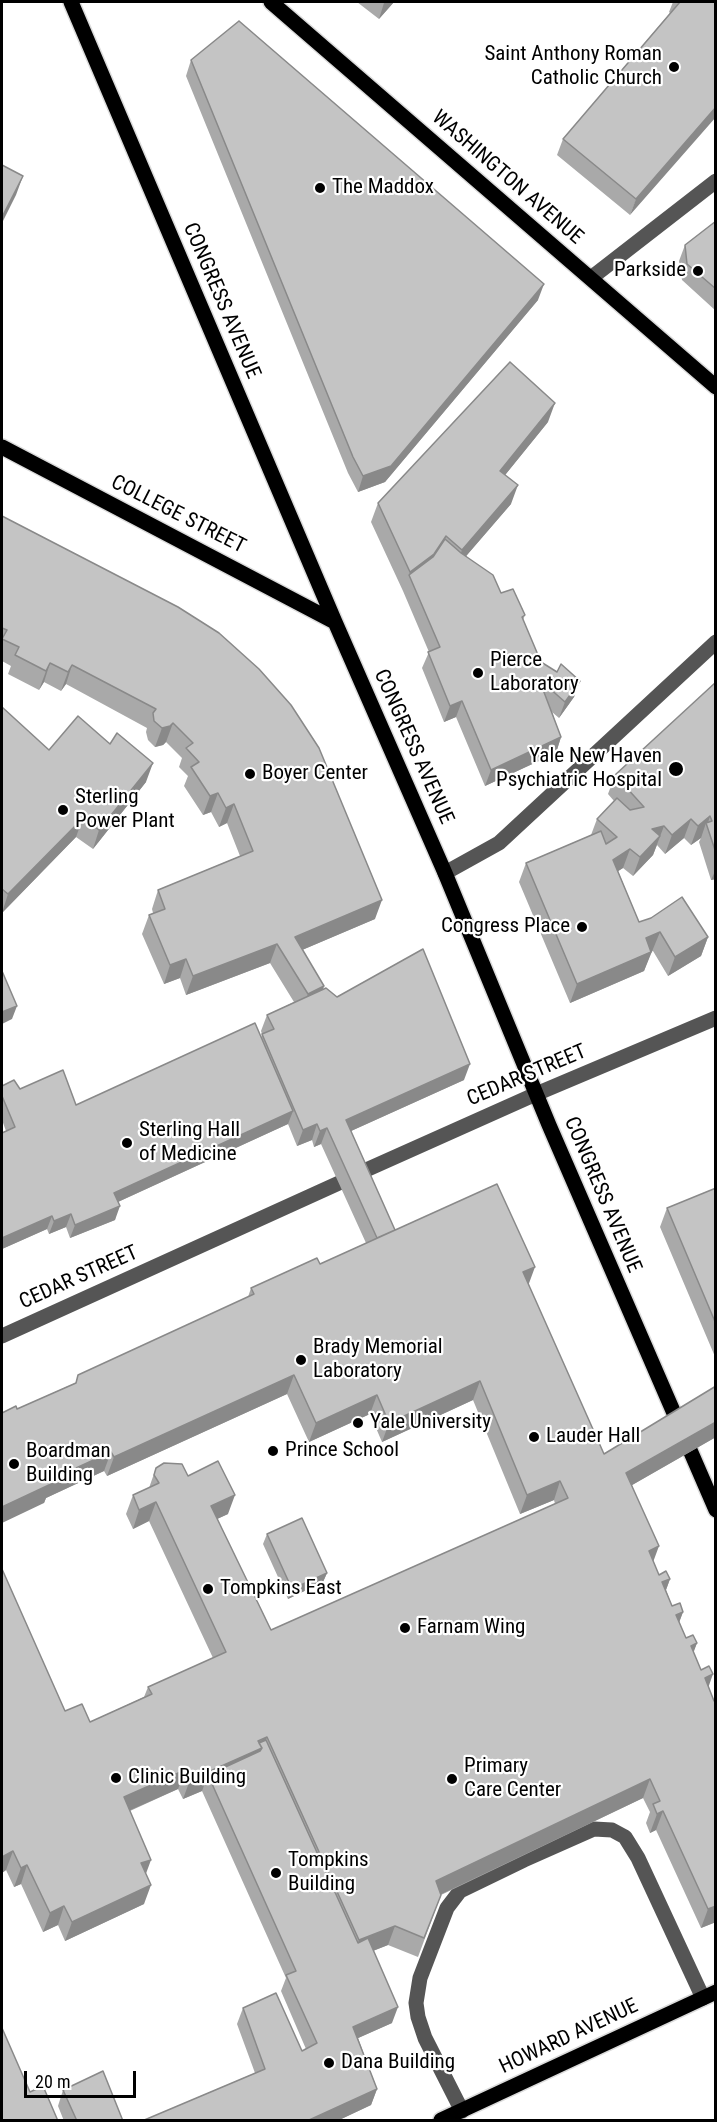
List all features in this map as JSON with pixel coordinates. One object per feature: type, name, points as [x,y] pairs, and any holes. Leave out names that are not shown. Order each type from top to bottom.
[{"type":"main road","name":"CONGRESS AVENUE","points":[[71,2],[335,622],[445,873],[536,1094],[716,1510]]},
{"type":"main road","name":"WASHINGTON AVENUE","points":[[271,2],[716,387]]},
{"type":"main road","name":"COLLEGE STREET","points":[[2,447],[335,622]]},
{"type":"main road","name":"HOWARD AVENUE","points":[[441,2121],[709,1995]]},
{"type":"street","points":[[591,278],[716,180]]},
{"type":"street","points":[[445,873],[499,843],[716,642]]},
{"type":"street","name":"CEDAR STREET","points":[[357,1174],[536,1094],[716,1018]]},
{"type":"street","name":"CEDAR STREET","points":[[2,1336],[339,1183]]},
{"type":"street","points":[[462,2111],[425,2038],[418,2017],[416,2003],[420,1978],[447,1908],[460,1891],[524,1860],[594,1829],[612,1830],[625,1837],[709,1995]]},
{"type":"building","name":"Saint Anthony Roman Catholic Church","points":[[680,2],[716,2],[716,107],[636,199],[563,139]]},
{"type":"building","name":"The Maddox","points":[[239,21],[544,284],[391,466],[363,476],[353,457],[191,60]]},
{"type":"building","points":[[2,165],[23,176],[2,217]]},
{"type":"building","points":[[716,221],[716,289],[687,264],[685,245]]},
{"type":"building","points":[[510,362],[555,403],[500,471],[518,485],[462,550],[446,536],[434,554],[410,572],[378,503]]},
{"type":"building","name":"Boyer Center","points":[[2,516],[178,607],[219,633],[259,669],[291,705],[319,748],[382,900],[295,937],[324,986],[308,994],[277,944],[193,976],[186,959],[170,965],[149,915],[165,909],[158,890],[253,851],[234,804],[226,808],[218,793],[210,796],[191,767],[199,762],[186,748],[193,743],[173,723],[162,728],[154,721],[153,713],[156,709],[72,665],[68,672],[50,663],[46,671],[15,655],[19,647],[2,639],[7,630],[2,628]]},
{"type":"building","name":"Pierce Laboratory","points":[[445,539],[493,575],[501,593],[513,589],[525,615],[522,617],[541,662],[557,672],[561,664],[580,681],[565,702],[539,679],[561,737],[491,770],[462,701],[450,706],[428,652],[440,647],[409,575],[433,557]]},
{"type":"building","points":[[716,682],[716,853],[706,823],[712,821],[710,816],[698,826],[691,819],[672,835],[664,826],[652,829],[660,836],[640,857],[630,849],[613,860],[639,922],[651,918],[682,897],[708,937],[675,957],[660,932],[646,938],[651,952],[577,984],[526,863],[601,831],[606,844],[617,837],[597,819],[617,798],[630,810],[644,807],[615,775]]},
{"type":"building","name":"Sterling Power Plant","points":[[2,707],[49,750],[78,716],[110,744],[117,733],[153,763],[99,830],[83,818],[8,894],[2,889]]},
{"type":"building","points":[[423,949],[470,1064],[346,1120],[395,1230],[377,1238],[327,1128],[320,1131],[317,1124],[303,1130],[262,1034],[274,1029],[267,1015],[326,988],[337,997]]},
{"type":"building","points":[[2,971],[17,1006],[2,1012]]},
{"type":"building","name":"Sterling Hall of Medicine","points":[[255,1023],[293,1111],[114,1193],[120,1206],[75,1225],[71,1214],[54,1221],[52,1216],[2,1238],[2,1133],[15,1127],[2,1096],[2,1086],[14,1080],[20,1089],[63,1070],[76,1105]]},
{"type":"building","points":[[497,1184],[535,1267],[523,1272],[604,1454],[716,1386],[716,1422],[626,1473],[659,1546],[649,1551],[659,1575],[666,1571],[670,1579],[662,1582],[672,1606],[680,1603],[683,1612],[676,1615],[686,1638],[693,1635],[697,1643],[691,1646],[701,1670],[709,1666],[713,1674],[705,1678],[714,1701],[716,1701],[716,1906],[708,1909],[663,1811],[657,1814],[653,1804],[660,1801],[650,1779],[436,1881],[441,1895],[424,1938],[395,1926],[359,1940],[267,1737],[258,1741],[262,1748],[190,1780],[185,1770],[124,1797],[151,1860],[141,1863],[151,1885],[72,1922],[64,1906],[50,1913],[27,1865],[21,1868],[13,1851],[2,1857],[2,1569],[65,1711],[82,1704],[90,1722],[152,1694],[148,1687],[226,1652],[156,1502],[139,1510],[133,1495],[159,1483],[154,1475],[156,1468],[164,1463],[182,1464],[188,1476],[218,1461],[235,1495],[211,1506],[271,1630],[568,1498],[560,1481],[527,1495],[480,1381],[389,1423],[377,1395],[316,1423],[294,1375],[114,1457],[111,1452],[50,1480],[51,1484],[2,1507],[2,1413],[16,1406],[17,1409],[76,1383],[78,1375],[254,1294],[251,1288],[317,1258],[320,1264]]},
{"type":"building","points":[[716,1188],[716,1324],[667,1208]]},
{"type":"building","points":[[302,1518],[327,1573],[292,1589],[267,1534]]},
{"type":"building","points":[[266,1740],[358,1943],[368,1938],[398,2007],[353,2027],[377,2089],[307,2121],[142,2121],[265,2069],[243,2008],[276,1993],[302,2051],[317,2043],[286,1975],[296,1971],[208,1775],[260,1751],[262,1748],[259,1743]]},
{"type":"building","points":[[2,2028],[30,2092],[43,2086],[58,2121],[2,2121]]},
{"type":"building","points":[[103,2071],[123,2121],[77,2121],[63,2090]]},
{"type":"place","name":"Saint Anthony Roman Catholic Church","points":[[674,67]]},
{"type":"place","name":"The Maddox","points":[[320,188]]},
{"type":"place","name":"Parkside","points":[[698,271]]},
{"type":"place","name":"Pierce Laboratory","points":[[478,673]]},
{"type":"place","name":"Yale New Haven Psychiatric Hospital","points":[[676,769]]},
{"type":"place","name":"Boyer Center","points":[[250,774]]},
{"type":"place","name":"Sterling Power Plant","points":[[63,810]]},
{"type":"place","name":"Congress Place","points":[[582,927]]},
{"type":"place","name":"Sterling Hall of Medicine","points":[[127,1143]]},
{"type":"place","name":"Brady Memorial Laboratory","points":[[301,1360]]},
{"type":"place","name":"Yale University","points":[[358,1423]]},
{"type":"place","name":"Lauder Hall","points":[[534,1437]]},
{"type":"place","name":"Prince School","points":[[273,1451]]},
{"type":"place","name":"Boardman Building","points":[[14,1464]]},
{"type":"place","name":"Tompkins East","points":[[208,1589]]},
{"type":"place","name":"Farnam Wing","points":[[405,1628]]},
{"type":"place","name":"Clinic Building","points":[[116,1778]]},
{"type":"place","name":"Primary Care Center","points":[[452,1779]]},
{"type":"place","name":"Tompkins Building","points":[[276,1873]]},
{"type":"place","name":"Dana Building","points":[[329,2063]]}]
